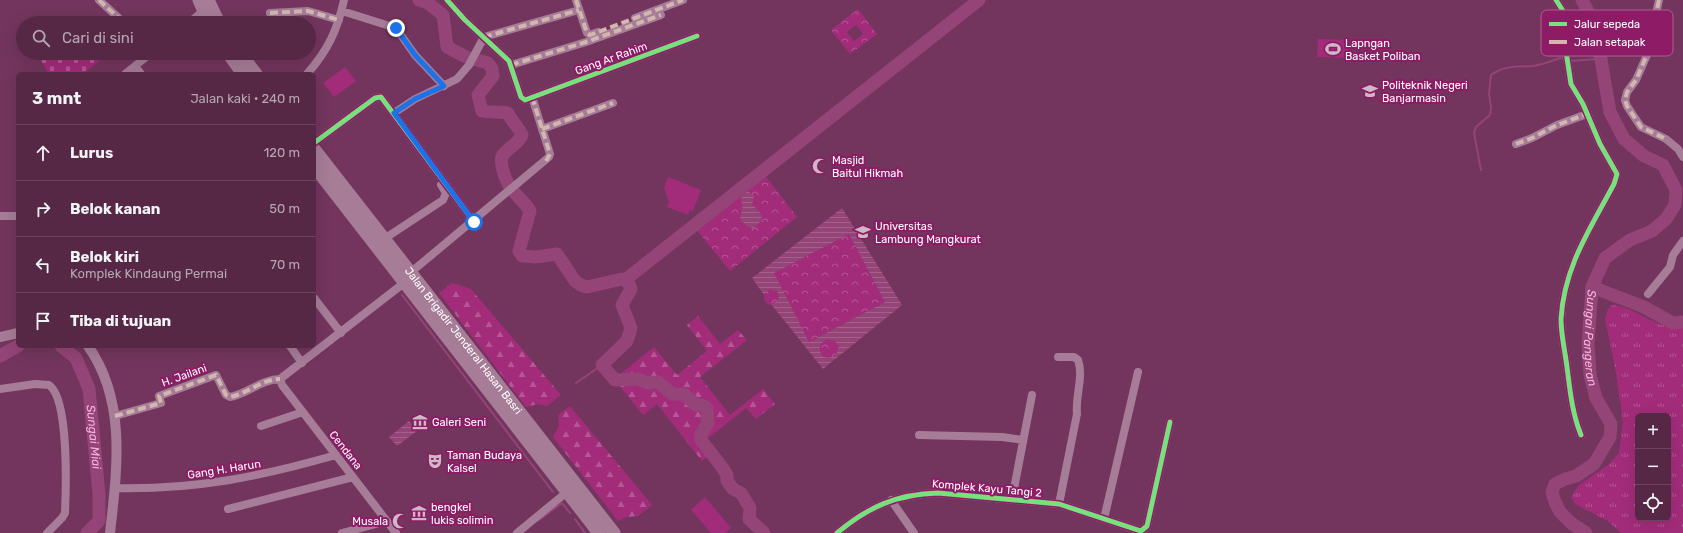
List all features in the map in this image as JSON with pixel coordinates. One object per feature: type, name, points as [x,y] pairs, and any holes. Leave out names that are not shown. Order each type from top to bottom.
[{"type":"highway","points":[[237,60],[242,72]]},
{"type":"highway","points":[[241,60],[254,72]]},
{"type":"highway","name":"Jalan Brigadir Jenderal Hasan Basri","points":[[316,152],[341,192],[599,533]]},
{"type":"highway","name":"Jalan Brigadir Jenderal Hasan Basri","points":[[316,168],[341,192],[384,239],[407,278],[614,533]]},
{"type":"street","points":[[99,0],[116,16]]},
{"type":"street","points":[[309,72],[328,47],[339,20],[344,0]]},
{"type":"street","points":[[280,379],[341,333],[407,278],[546,160],[550,154],[532,98],[525,100],[521,97],[509,61],[465,20],[447,0]]},
{"type":"street","points":[[576,0],[587,33],[590,35],[683,0]]},
{"type":"street","points":[[1556,0],[1562,10]]},
{"type":"street","points":[[1657,10],[1659,0]]},
{"type":"street","points":[[197,16],[205,9]]},
{"type":"street","points":[[394,113],[415,99],[457,79],[469,65],[484,37],[579,10]]},
{"type":"street","points":[[270,13],[308,11],[339,20]]},
{"type":"street","points":[[342,11],[396,28],[415,55],[444,86]]},
{"type":"street","points":[[510,65],[586,42],[661,15]]},
{"type":"street","name":"Gang Ar Rahim","points":[[532,98],[697,36]]},
{"type":"street","points":[[1565,56],[1571,84],[1617,176],[1571,265],[1564,295],[1561,320],[1562,342],[1574,413],[1581,435]]},
{"type":"street","points":[[1647,56],[1636,80],[1627,92],[1627,106],[1641,127],[1666,139],[1678,149],[1683,157]]},
{"type":"street","points":[[128,72],[142,60]]},
{"type":"street","points":[[135,66],[140,72]]},
{"type":"street","points":[[316,142],[375,98],[382,98],[474,222]]},
{"type":"street","points":[[542,129],[613,103]]},
{"type":"street","points":[[383,107],[446,193],[443,200],[384,239]]},
{"type":"street","points":[[1516,144],[1532,138],[1557,125],[1587,114]]},
{"type":"street","points":[[0,216],[16,216]]},
{"type":"street","points":[[1648,294],[1670,267],[1673,255],[1683,241]]},
{"type":"street","points":[[316,301],[341,333]]},
{"type":"street","points":[[0,337],[16,333]]},
{"type":"street","points":[[89,348],[102,370],[115,416],[116,439],[114,488],[110,530]]},
{"type":"street","points":[[291,348],[302,363]]},
{"type":"street","points":[[1058,357],[1074,357],[1078,360],[1080,367],[1076,405],[1077,414],[1059,504]]},
{"type":"street","points":[[1104,519],[1138,372]]},
{"type":"street","name":"H. Jailani","points":[[115,416],[161,403],[159,396],[216,375],[226,395],[230,397],[252,390],[270,379],[280,379]]},
{"type":"street","name":"Cendana","points":[[280,379],[282,385],[396,533]]},
{"type":"street","points":[[0,389],[35,384],[49,385],[57,393],[67,474],[65,513],[47,533]]},
{"type":"street","points":[[1012,499],[1032,395]]},
{"type":"street","points":[[261,426],[303,412]]},
{"type":"street","name":"Komplek Kayu Tangi 2","points":[[837,533],[847,530],[858,516],[891,500],[920,494],[938,493],[1059,504],[1142,531],[1147,526],[1170,422]]},
{"type":"street","points":[[919,435],[1002,437],[1023,440]]},
{"type":"street","name":"Gang H. Harun","points":[[114,488],[147,488],[216,483],[255,476],[336,455]]},
{"type":"street","points":[[228,509],[353,477]]},
{"type":"street","points":[[516,533],[567,492]]},
{"type":"street","points":[[891,500],[914,533]]},
{"type":"street","points":[[342,533],[387,521]]},
{"type":"green space","points":[[858,9],[877,34],[850,54],[831,30]],"holes":[[[856,25],[863,34],[854,41],[847,32]]]},
{"type":"green space","name":"Lapngan Basket Poliban","points":[[1318,39],[1349,40],[1348,58],[1317,57]]},
{"type":"green space","points":[[40,60],[100,60],[85,72],[48,72]]},
{"type":"green space","points":[[345,67],[356,81],[334,97],[323,83]]},
{"type":"green space","points":[[764,174],[797,217],[730,271],[696,229]]},
{"type":"green space","points":[[668,177],[701,190],[693,211],[690,210],[688,215],[667,207],[669,202],[664,188]]},
{"type":"green space","points":[[849,233],[885,302],[809,342],[773,273]]},
{"type":"green space","points":[[452,283],[471,289],[561,395],[547,406],[538,404],[526,407],[439,293]]},
{"type":"green space","points":[[772,289],[779,294],[780,297],[775,304],[772,305],[765,300],[764,297],[769,290]]},
{"type":"green space","points":[[1612,305],[1630,310],[1664,326],[1683,327],[1683,533],[1621,533],[1608,521],[1575,504],[1571,497],[1579,485],[1608,465],[1619,453],[1623,421],[1616,373],[1605,318],[1608,309]]},
{"type":"green space","points":[[698,316],[720,344],[738,330],[747,340],[700,377],[730,415],[763,389],[775,404],[756,419],[746,408],[707,439],[716,450],[702,461],[657,404],[643,415],[614,379],[654,347],[677,375],[707,351],[687,325]]},
{"type":"green space","points":[[829,338],[836,341],[839,348],[836,355],[829,358],[822,355],[819,348],[822,341]]},
{"type":"green space","points":[[570,406],[652,505],[638,516],[626,517],[618,521],[553,437],[559,426],[558,415]]},
{"type":"green space","points":[[705,497],[731,528],[725,533],[711,533],[691,510]]},
{"type":"shaded area","points":[[745,189],[754,196],[752,205],[762,215],[761,221],[753,228],[747,226],[740,219],[743,204],[741,200],[742,191]]},
{"type":"shaded area","points":[[842,208],[902,305],[823,369],[771,304],[778,301],[779,296],[777,291],[770,289],[764,295],[752,278]],"holes":[[[849,234],[885,302],[809,342],[774,273]],[[826,339],[835,341],[839,346],[836,355],[833,357],[826,357],[820,352],[820,345]]]},
{"type":"shaded area","points":[[409,421],[417,431],[397,446],[389,437]]},
{"type":"waterway","points":[[419,0],[428,3],[443,15],[447,47],[466,57],[488,63],[492,69],[493,76],[478,95],[482,111],[508,113],[522,135],[518,141],[503,155],[501,162],[508,184],[530,211],[519,251],[522,256],[536,257],[557,254],[575,281],[587,287],[622,279],[627,280],[631,289],[622,305],[631,328],[627,341],[602,365],[615,380],[639,379],[647,383],[658,382],[672,394],[684,394],[696,405],[702,405],[707,408],[708,423],[701,434],[701,440],[722,467],[727,475],[727,481],[733,489],[741,493],[750,508],[749,519],[764,533]]},
{"type":"waterway","points":[[625,280],[979,0]]},
{"type":"waterway","name":"Sungai Pangeran","points":[[1582,0],[1587,10]]},
{"type":"waterway","name":"Sungai Pangeran","points":[[1586,533],[1571,523],[1560,512],[1552,492],[1555,484],[1576,476],[1594,464],[1610,437],[1611,424],[1596,398],[1590,375],[1588,344],[1592,287],[1605,258],[1630,240],[1652,231],[1666,219],[1675,205],[1676,190],[1663,165],[1644,156],[1624,139],[1610,112],[1600,56]]},
{"type":"waterway","points":[[1481,170],[1474,133],[1476,127],[1490,115],[1491,107],[1489,94],[1491,75],[1506,68],[1533,66],[1560,58],[1564,59]]},
{"type":"waterway","points":[[1570,61],[1599,59]]},
{"type":"waterway","points":[[1592,287],[1644,307],[1673,323],[1683,322]]},
{"type":"waterway","points":[[402,295],[553,492]]},
{"type":"waterway","name":"Sungai Miai","points":[[0,356],[16,347]]},
{"type":"waterway","name":"Sungai Miai","points":[[64,348],[76,358],[89,389],[99,494],[99,521],[87,533]]},
{"type":"waterway","points":[[576,383],[602,365]]},
{"type":"waterway","points":[[539,520],[562,503],[570,513]]},
{"type":"waterway","points":[[575,519],[585,533]]},
{"type":"marked path","points":[[99,0],[116,16]]},
{"type":"marked path","points":[[576,0],[587,33],[590,35],[683,0]]},
{"type":"marked path","points":[[1657,10],[1659,0]]},
{"type":"marked path","points":[[484,37],[579,10]]},
{"type":"marked path","points":[[270,13],[308,11],[339,20]]},
{"type":"marked path","points":[[511,65],[586,42],[661,15]]},
{"type":"marked path","points":[[1647,56],[1636,80],[1627,92],[1625,100],[1627,106],[1641,127],[1664,138]]},
{"type":"marked path","points":[[532,97],[550,154],[546,161]]},
{"type":"marked path","points":[[542,129],[613,103]]},
{"type":"marked path","points":[[1516,144],[1532,138],[1557,125],[1587,114]]},
{"type":"marked path","points":[[115,416],[161,403],[159,396],[216,375],[226,395],[230,397],[267,381],[280,379]]},
{"type":"cycle path","points":[[447,0],[465,20],[509,61],[521,97],[525,100],[697,36]]},
{"type":"cycle path","points":[[1556,0],[1562,10]]},
{"type":"cycle path","points":[[1567,56],[1571,84],[1583,104],[1600,144],[1617,174],[1614,184],[1587,233],[1573,265],[1563,300],[1561,319],[1562,337],[1575,418],[1581,435]]},
{"type":"cycle path","points":[[316,142],[375,98],[381,97],[474,222]]},
{"type":"cycle path","points":[[837,533],[872,509],[896,499],[938,493],[1059,504],[1141,531],[1147,526],[1170,422]]},
{"type":"place","name":"Lapngan Basket Poliban","points":[[1333,49]]},
{"type":"place","name":"Politeknik Negeri Banjarmasin","points":[[1370,91]]},
{"type":"place","name":"Masjid Baitul Hikmah","points":[[820,166]]},
{"type":"place","name":"Universitas Lambung Mangkurat","points":[[863,232]]},
{"type":"place","name":"Galeri Seni","points":[[420,422]]},
{"type":"place","name":"Taman Budaya Kalsel","points":[[435,461]]},
{"type":"place","name":"bengkel lukis solimin","points":[[419,513]]},
{"type":"place","name":"Musala","points":[[400,521]]},
{"type":"route","points":[[396,28],[415,55],[444,86],[415,99],[394,113],[474,222]]}]
